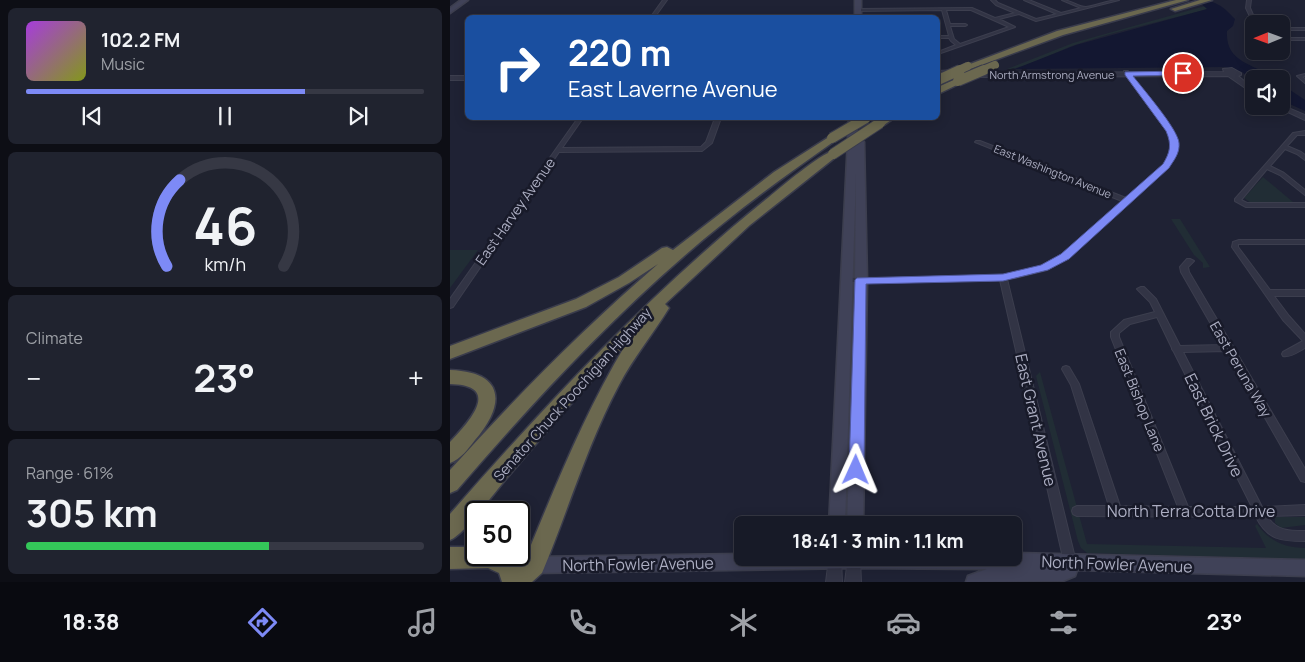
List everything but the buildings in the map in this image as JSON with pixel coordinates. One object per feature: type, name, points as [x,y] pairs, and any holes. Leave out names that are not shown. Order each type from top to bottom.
[{"type":"highway","points":[[940,79],[1060,33],[1184,0]]},
{"type":"highway","points":[[940,90],[995,65],[1079,35],[1208,0]]},
{"type":"highway","name":"Senator Chuck Poochigian Highway","points":[[450,484],[510,417],[606,318],[706,229],[832,138],[863,120]]},
{"type":"highway","name":"Senator Chuck Poochigian Highway","points":[[452,528],[547,417],[610,349],[675,284],[735,231],[833,154],[885,120]]},
{"type":"highway","points":[[450,353],[544,319],[603,292],[638,271],[732,205],[758,190]]},
{"type":"highway","points":[[450,558],[488,557],[512,577],[534,565],[589,430],[622,364],[654,316],[735,231]]},
{"type":"highway","points":[[450,377],[468,378],[480,382],[486,392],[487,400],[480,420],[450,456]]},
{"type":"main road","points":[[450,11],[465,0]]},
{"type":"main road","points":[[858,0],[858,15]]},
{"type":"main road","points":[[853,120],[855,516]]},
{"type":"main road","points":[[838,516],[855,280],[860,120]]},
{"type":"main road","name":"North Fowler Avenue","points":[[534,565],[734,561]]},
{"type":"main road","name":"North Fowler Avenue","points":[[1022,561],[1305,568]]},
{"type":"main road","points":[[974,582],[990,577],[1064,573],[1069,570],[1070,562]]},
{"type":"main road","points":[[450,568],[512,577]]},
{"type":"street","points":[[654,15],[665,0]]},
{"type":"street","points":[[993,0],[998,4],[1036,20],[1117,0]]},
{"type":"street","points":[[1026,0],[1061,14]]},
{"type":"street","points":[[1064,0],[1085,8]]},
{"type":"street","points":[[1098,0],[1106,3]]},
{"type":"street","points":[[1248,0],[1248,8],[1251,15]]},
{"type":"street","points":[[858,10],[972,10],[1013,27],[940,52]]},
{"type":"street","points":[[885,10],[885,15]]},
{"type":"street","points":[[915,10],[916,15]]},
{"type":"street","points":[[944,10],[951,37],[959,45]]},
{"type":"street","points":[[995,19],[1019,13]]},
{"type":"street","points":[[948,25],[965,25]]},
{"type":"street","points":[[1290,29],[1305,29]]},
{"type":"street","points":[[940,37],[951,37]]},
{"type":"street","points":[[1290,38],[1305,38]]},
{"type":"street","points":[[1294,38],[1305,46]]},
{"type":"street","points":[[855,280],[1003,277],[1044,268],[1065,256],[1168,164],[1175,148],[1175,141],[1170,131],[1127,73]]},
{"type":"street","points":[[1231,73],[1245,81]]},
{"type":"street","points":[[1231,73],[1245,85]]},
{"type":"street","name":"North Armstrong Avenue","points":[[940,74],[1231,73]]},
{"type":"street","points":[[1305,75],[1299,76],[1305,82]]},
{"type":"street","points":[[450,78],[465,78]]},
{"type":"street","points":[[1290,108],[1305,116]]},
{"type":"street","points":[[1290,110],[1305,116]]},
{"type":"street","name":"East Harvey Avenue","points":[[450,305],[579,120]]},
{"type":"street","points":[[557,150],[702,149],[708,146],[717,120]]},
{"type":"street","points":[[1304,133],[1295,134],[1238,198],[1240,203],[1252,205],[1305,205]]},
{"type":"street","name":"East Washington Avenue","points":[[978,142],[1127,201]]},
{"type":"street","points":[[1284,147],[1299,153],[1305,158]]},
{"type":"street","points":[[1266,166],[1282,174],[1305,193]]},
{"type":"street","points":[[1305,242],[1235,243],[1235,247],[1286,318],[1305,339]]},
{"type":"street","name":"East Peruna Way","points":[[1190,261],[1184,267],[1185,272],[1305,478]]},
{"type":"street","name":"East Grant Avenue","points":[[1003,277],[1070,562]]},
{"type":"street","name":"East Brick Drive","points":[[1141,289],[1153,301],[1257,512],[1271,531],[1279,536],[1287,538],[1305,536]]},
{"type":"street","points":[[1268,293],[1305,293]]},
{"type":"street","name":"East Bishop Lane","points":[[1159,314],[1127,322],[1115,332],[1115,337],[1185,512]]},
{"type":"street","points":[[1286,354],[1305,344]]},
{"type":"street","points":[[1176,350],[1229,348]]},
{"type":"street","points":[[1066,369],[1075,384],[1116,510]]},
{"type":"street","name":"North Terra Cotta Drive","points":[[1077,511],[1257,512],[1305,510]]},
{"type":"street","points":[[834,582],[835,566]]},
{"type":"street","points":[[854,566],[854,582]]},
{"type":"shaded area","points":[[1205,6],[1208,9],[1124,30],[1068,48],[1023,66],[1007,69],[1073,43]]},
{"type":"shaded area","points":[[1263,177],[1293,202],[1251,203],[1244,198]]},
{"type":"shaded area","points":[[1171,219],[1180,219],[1210,267],[1203,268],[1203,263],[1194,255]]},
{"type":"shaded area","points":[[450,250],[478,250],[450,288]]},
{"type":"shaded area","points":[[1040,372],[1087,544],[1266,548],[1255,526],[1257,524],[1272,539],[1284,545],[1305,548],[1305,559],[1087,553],[1081,548],[1078,541],[1036,376]]},
{"type":"shaded area","points":[[1275,517],[1305,517],[1305,525],[1281,528],[1275,523]]},
{"type":"water","points":[[1197,0],[1214,3],[1231,14],[1235,19],[1233,26],[1227,31],[1231,50],[1236,56],[1259,70],[1245,70],[1245,74],[1225,67],[1015,69],[1076,45],[1207,9]]},
{"type":"water","points":[[1290,90],[1305,100],[1305,111],[1290,104]]},
{"type":"route","points":[[856,470],[861,280],[989,279],[1015,276],[1044,268],[1065,256],[1166,166],[1172,158],[1175,148],[1173,136],[1128,74],[1183,73]]}]
